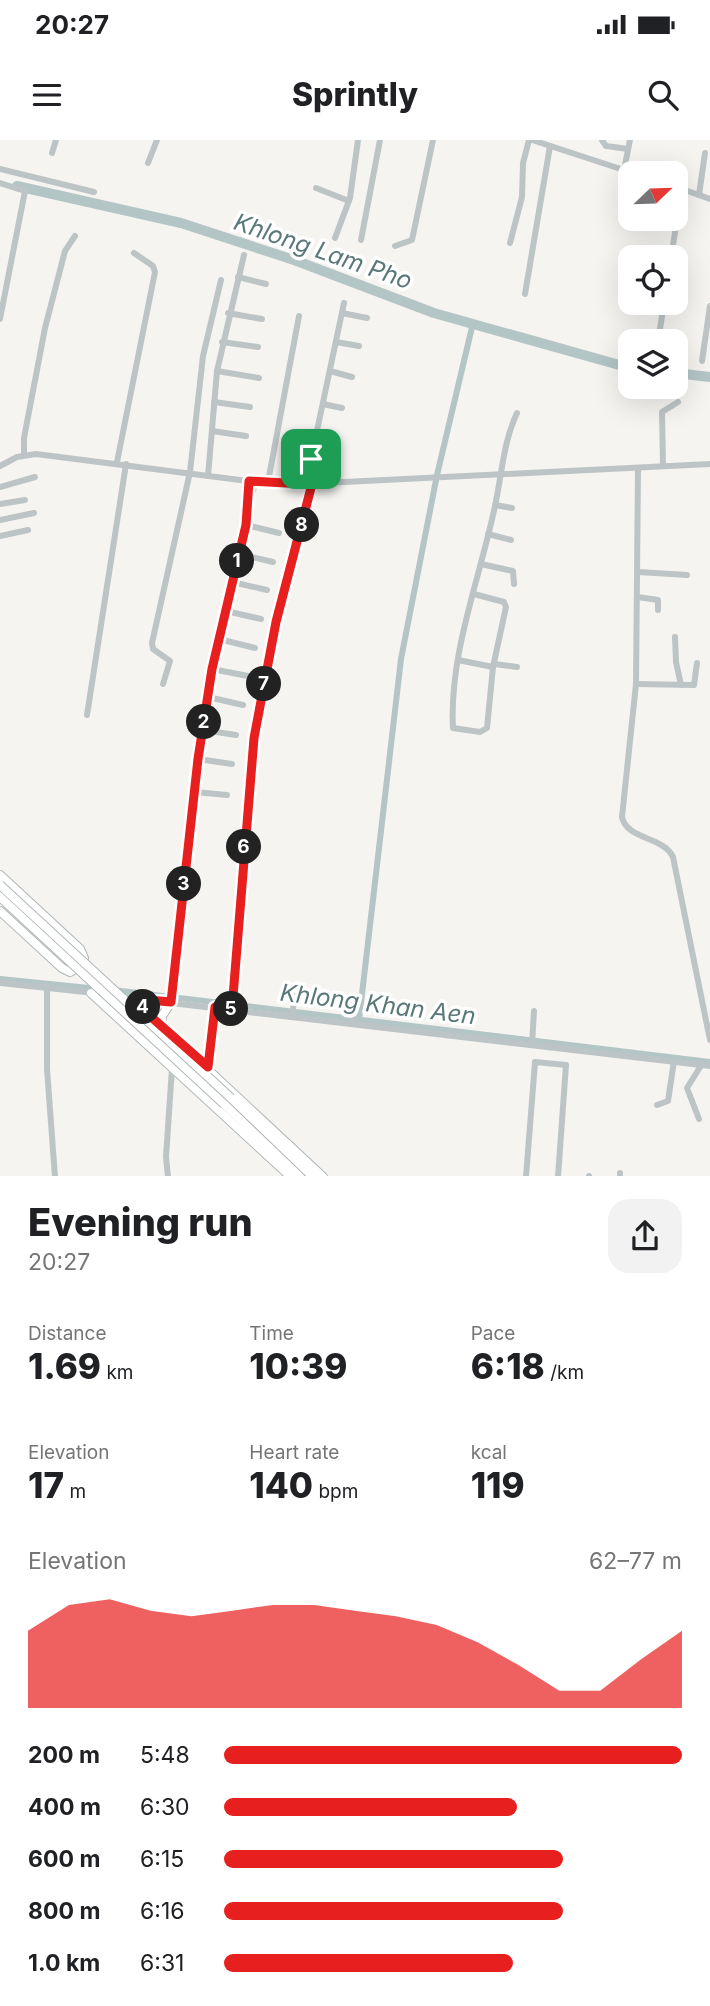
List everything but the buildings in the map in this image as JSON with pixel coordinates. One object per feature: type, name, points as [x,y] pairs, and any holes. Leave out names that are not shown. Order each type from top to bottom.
[{"type":"main road","points":[[0,875],[80,949],[84,958],[82,965],[70,972],[62,968],[0,911]]},
{"type":"main road","points":[[0,885],[228,1101],[299,1176]]},
{"type":"main road","points":[[0,897],[312,1176]]},
{"type":"main road","points":[[91,993],[290,1176]]},
{"type":"main road","points":[[161,1026],[162,1016],[172,997]]},
{"type":"main road","points":[[137,999],[149,1015],[208,1067],[322,1176]]},
{"type":"main road","points":[[138,1036],[132,1027],[132,1017],[137,1012],[149,1015]]},
{"type":"street","points":[[52,153],[57,140]]},
{"type":"street","points":[[148,163],[157,140]]},
{"type":"street","points":[[335,237],[349,201],[358,140]]},
{"type":"street","points":[[361,240],[380,140]]},
{"type":"street","points":[[395,246],[412,240],[433,140]]},
{"type":"street","points":[[510,243],[522,197],[523,163],[530,140],[618,168]]},
{"type":"street","points":[[602,140],[606,146],[628,149]]},
{"type":"street","points":[[626,161],[630,140]]},
{"type":"street","points":[[525,294],[550,146]]},
{"type":"street","points":[[699,195],[705,153]]},
{"type":"street","points":[[0,169],[94,192]]},
{"type":"street","points":[[0,183],[25,191],[0,319]]},
{"type":"street","points":[[316,188],[349,201]]},
{"type":"street","points":[[688,191],[710,199]]},
{"type":"street","points":[[24,455],[24,438],[45,328],[65,251],[75,236]]},
{"type":"street","points":[[117,462],[155,272],[153,266],[134,254]]},
{"type":"street","points":[[208,476],[217,371],[228,313],[244,255]]},
{"type":"street","points":[[238,277],[266,284]]},
{"type":"street","points":[[163,684],[170,661],[153,649],[152,643],[190,472],[203,356],[221,280]]},
{"type":"street","points":[[232,1009],[254,738],[276,622],[308,484],[305,466],[311,459],[344,303]]},
{"type":"street","points":[[702,361],[710,306]]},
{"type":"street","points":[[228,313],[262,319]]},
{"type":"street","points":[[342,313],[367,318]]},
{"type":"street","points":[[660,329],[662,315]]},
{"type":"street","points":[[268,482],[299,316]]},
{"type":"street","points":[[222,342],[258,347]]},
{"type":"street","points":[[336,342],[359,346]]},
{"type":"street","points":[[217,371],[258,378]]},
{"type":"street","points":[[330,371],[352,377]]},
{"type":"street","points":[[214,402],[250,407]]},
{"type":"street","points":[[663,465],[662,412],[678,402]]},
{"type":"street","points":[[323,404],[342,408]]},
{"type":"street","points":[[474,594],[506,604],[493,665],[487,727],[480,732],[454,730],[458,660],[502,475],[505,441],[517,413]]},
{"type":"street","points":[[212,431],[246,436]]},
{"type":"street","points":[[316,436],[337,439]]},
{"type":"street","points":[[0,466],[24,455],[117,462],[253,481],[308,484],[710,464]]},
{"type":"street","points":[[87,715],[127,464]]},
{"type":"street","points":[[638,468],[636,684],[622,817],[629,829],[665,845],[673,857],[710,1040]]},
{"type":"street","points":[[0,487],[35,477]]},
{"type":"street","points":[[172,997],[198,759],[212,669],[246,525],[253,481]]},
{"type":"street","points":[[0,504],[25,500]]},
{"type":"street","points":[[495,505],[512,508]]},
{"type":"street","points":[[0,520],[34,513]]},
{"type":"street","points":[[246,525],[279,533]]},
{"type":"street","points":[[0,536],[28,530]]},
{"type":"street","points":[[488,534],[511,540]]},
{"type":"street","points":[[239,554],[273,562]]},
{"type":"street","points":[[481,564],[513,571],[514,584]]},
{"type":"street","points":[[638,572],[687,575]]},
{"type":"street","points":[[232,582],[267,590]]},
{"type":"street","points":[[638,597],[657,600],[658,610]]},
{"type":"street","points":[[226,611],[261,619]]},
{"type":"street","points":[[675,637],[676,663],[681,685]]},
{"type":"street","points":[[219,639],[255,648]]},
{"type":"street","points":[[458,660],[517,667]]},
{"type":"street","points":[[636,684],[694,685],[697,663]]},
{"type":"street","points":[[212,669],[248,676]]},
{"type":"street","points":[[208,697],[243,705]]},
{"type":"street","points":[[203,730],[236,735]]},
{"type":"street","points":[[198,759],[232,764]]},
{"type":"street","points":[[195,792],[227,795]]},
{"type":"street","points":[[0,983],[47,986],[137,999],[172,997],[215,1007],[352,1021],[710,1066]]},
{"type":"street","points":[[47,986],[47,1069],[55,1176]]},
{"type":"street","points":[[352,1021],[353,997]]},
{"type":"street","points":[[293,1014],[295,999]]},
{"type":"street","points":[[208,1067],[215,1007]]},
{"type":"street","points":[[532,1043],[534,1011]]},
{"type":"street","points":[[657,1105],[668,1101],[674,1061]]},
{"type":"street","points":[[526,1176],[535,1062],[566,1065],[558,1176]]},
{"type":"street","points":[[699,1119],[687,1088],[702,1064]]},
{"type":"street","points":[[168,1176],[166,1157],[172,1068]]},
{"type":"waterway","name":"Khlong Lam Pho","points":[[17,186],[181,223],[294,260],[434,313],[618,365]]},
{"type":"waterway","points":[[359,1020],[401,659],[437,475],[473,323]]},
{"type":"waterway","name":"Khlong Lam Pho","points":[[688,374],[710,377]]},
{"type":"waterway","name":"Khlong Khan Aen","points":[[0,979],[99,989]]},
{"type":"waterway","name":"Khlong Khan Aen","points":[[113,990],[710,1062]]},
{"type":"route","points":[[311,459],[309,484],[312,484],[276,622],[254,738],[238,909],[232,1009],[215,1007],[208,1067],[149,1015],[137,999],[171,1002],[198,759],[212,669],[246,525],[249,481],[304,484],[305,466],[311,459]]}]
